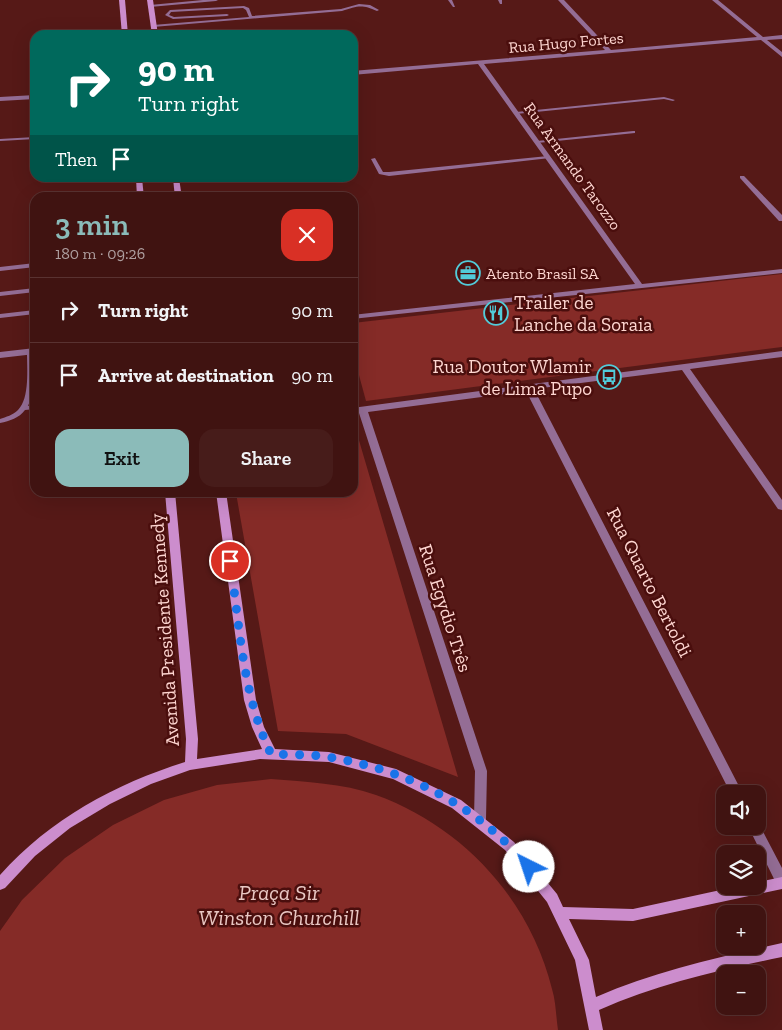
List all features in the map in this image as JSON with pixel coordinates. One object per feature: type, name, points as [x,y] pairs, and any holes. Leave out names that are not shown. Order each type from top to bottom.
[{"type":"main road","points":[[122,0],[125,30]]},
{"type":"main road","points":[[150,3],[154,30]]},
{"type":"main road","name":"Avenida Presidente Kennedy","points":[[170,497],[192,739],[191,765]]},
{"type":"main road","points":[[222,497],[250,700],[258,727],[271,754]]},
{"type":"main road","points":[[0,884],[29,853],[80,814],[134,785],[191,765],[230,757],[271,754],[327,756],[381,768],[433,789],[480,819],[511,846],[538,878],[561,913],[581,957],[594,1005],[596,1030]]},
{"type":"main road","points":[[561,913],[633,915],[782,882]]},
{"type":"main road","points":[[594,1005],[657,979],[782,950]]},
{"type":"street","points":[[561,0],[609,51]]},
{"type":"street","points":[[715,0],[782,55]]},
{"type":"street","name":"Rua Hugo Fortes","points":[[358,73],[481,64],[609,51],[782,37]]},
{"type":"street","name":"Rua Armando Tarozzo","points":[[481,64],[640,286]]},
{"type":"street","points":[[0,99],[30,97]]},
{"type":"street","points":[[742,177],[782,219]]},
{"type":"street","points":[[358,317],[782,271]]},
{"type":"street","points":[[0,355],[30,352]]},
{"type":"street","points":[[358,410],[782,354]]},
{"type":"street","points":[[684,367],[782,507]]},
{"type":"street","name":"Rua Quarto Bertoldi","points":[[529,388],[733,785]]},
{"type":"street","name":"Rua Egydio Três","points":[[358,410],[481,771],[480,819]]},
{"type":"street","points":[[758,835],[782,882]]},
{"type":"lane","points":[[150,3],[216,0]]},
{"type":"lane","points":[[450,0],[454,6]]},
{"type":"lane","points":[[153,26],[250,16],[342,10],[358,4],[367,5],[377,10]]},
{"type":"lane","points":[[244,7],[248,9],[250,16],[173,18],[168,15],[170,12],[244,7]]},
{"type":"lane","points":[[516,112],[664,98],[673,100]]},
{"type":"lane","points":[[537,142],[633,132]]},
{"type":"lane","points":[[0,140],[30,138]]},
{"type":"lane","points":[[373,159],[381,173],[389,174],[548,157]]},
{"type":"lane","points":[[0,269],[30,266]]},
{"type":"lane","points":[[0,294],[30,291]]},
{"type":"lane","points":[[0,316],[30,313]]},
{"type":"lane","points":[[0,421],[11,420],[23,408],[28,400],[30,388]]},
{"type":"lane","points":[[23,408],[30,407]]},
{"type":"green space","points":[[782,274],[782,347],[366,401],[358,371],[358,322]]},
{"type":"green space","points":[[358,437],[458,777],[346,734],[278,731],[237,497],[358,497]]},
{"type":"green space","name":"Praça Sir Winston Churchill","points":[[271,779],[337,785],[376,795],[407,809],[437,826],[464,846],[488,870],[509,896],[527,925],[542,956],[552,989],[558,1030],[0,1030],[0,931],[22,900],[65,858],[113,825],[164,800],[217,785]]},
{"type":"place","name":"Atento Brasil SA","points":[[468,273]]},
{"type":"place","name":"Trailer de Lanche da Soraia","points":[[496,313]]},
{"type":"place","name":"Rua Doutor Wlamir de Lima Pupo","points":[[609,377]]},
{"type":"route","points":[[230,561],[250,700],[258,727],[271,754],[327,756],[381,768],[433,789],[480,819],[511,846],[529,867]]}]
